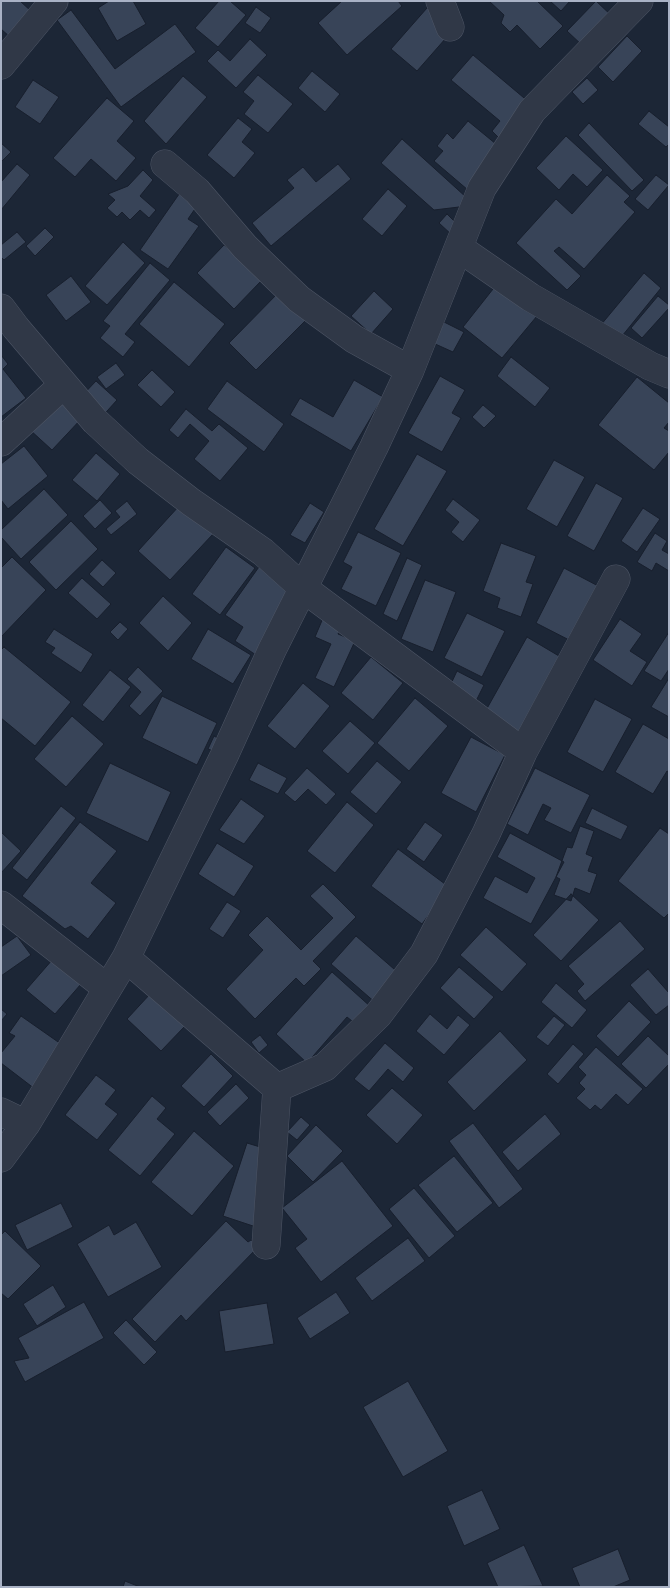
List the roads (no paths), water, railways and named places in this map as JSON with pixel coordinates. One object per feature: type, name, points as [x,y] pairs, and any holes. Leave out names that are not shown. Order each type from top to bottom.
[{"type":"street","points":[[1,65],[54,1]]},
{"type":"street","points":[[440,1],[450,26]]},
{"type":"street","points":[[1,1158],[26,1124],[126,958],[303,588],[374,447],[410,370],[482,188],[532,111],[639,1]]},
{"type":"street","points":[[165,164],[197,191],[245,247],[299,299],[354,339],[410,370]]},
{"type":"street","points":[[459,248],[530,297],[641,362],[669,374]]},
{"type":"street","points":[[1,308],[95,422],[138,461],[191,502],[262,552],[303,588],[523,752]]},
{"type":"street","points":[[1,442],[63,385]]},
{"type":"street","points":[[277,1088],[325,1066],[378,1015],[424,954],[486,834],[523,752],[616,579]]},
{"type":"street","points":[[1,905],[107,988]]},
{"type":"street","points":[[126,958],[277,1088]]},
{"type":"street","points":[[266,1245],[277,1088]]},
{"type":"street","points":[[1,1112],[26,1124]]}]
